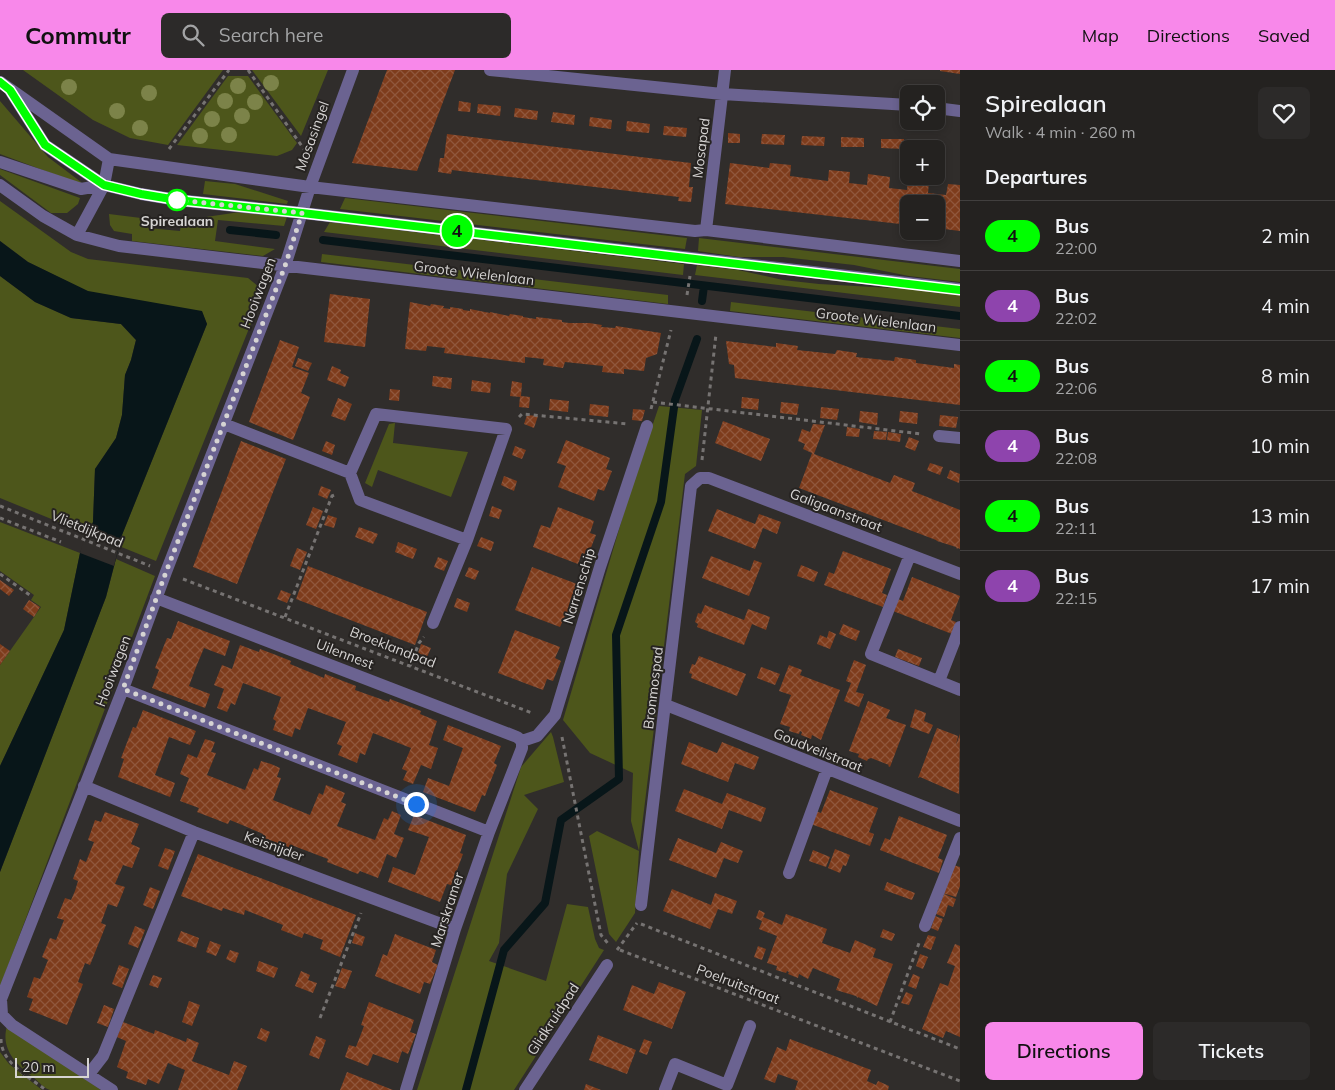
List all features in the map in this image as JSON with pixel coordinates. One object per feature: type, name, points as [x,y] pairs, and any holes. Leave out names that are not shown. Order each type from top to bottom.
[{"type":"street","name":"Mosasingel","points":[[302,213],[353,70]]},
{"type":"street","points":[[490,70],[722,94],[900,104]]},
{"type":"street","name":"Mosapad","points":[[706,230],[726,70]]},
{"type":"street","points":[[5,86],[109,159],[310,187],[706,230],[960,261]]},
{"type":"street","points":[[5,86],[45,145],[104,185]]},
{"type":"street","points":[[945,109],[960,111]]},
{"type":"street","points":[[78,235],[104,185],[109,159]]},
{"type":"street","points":[[0,162],[81,189],[104,185],[177,200],[960,290]]},
{"type":"street","name":"Groote Wielenlaan","points":[[0,185],[42,216],[78,235],[119,246],[960,345]]},
{"type":"street","name":"Hooiwagen","points":[[112,1090],[12,1025],[2,1015],[1,999],[123,689],[156,598],[285,266],[302,213]]},
{"type":"street","points":[[432,623],[466,540],[506,430],[376,414],[350,473],[360,500],[466,540]]},
{"type":"street","points":[[224,424],[350,473]]},
{"type":"street","name":"Narrenschip","points":[[522,741],[537,736],[555,715],[600,567],[647,426]]},
{"type":"street","points":[[939,436],[960,438]]},
{"type":"street","name":"Galigaanstraat","points":[[700,478],[709,478],[960,574]]},
{"type":"street","name":"Bronmospad","points":[[642,905],[691,486],[700,478]]},
{"type":"street","points":[[910,555],[871,654],[960,690]]},
{"type":"street","name":"Uilennest","points":[[156,598],[517,736],[522,741]]},
{"type":"street","points":[[939,681],[960,627]]},
{"type":"street","points":[[123,689],[489,832]]},
{"type":"street","name":"Goudveilstraat","points":[[666,705],[960,821]]},
{"type":"street","name":"Marskramer","points":[[406,1090],[456,929],[489,832],[522,748],[522,741]]},
{"type":"street","points":[[789,873],[827,769]]},
{"type":"street","name":"Keisnijder","points":[[84,786],[194,832],[456,929]]},
{"type":"street","points":[[89,1074],[103,1056],[194,832]]},
{"type":"street","points":[[925,926],[960,838]]},
{"type":"street","name":"Glidkruidpad","points":[[525,1090],[607,965]]},
{"type":"street","points":[[665,1090],[675,1064],[727,1085],[750,1026]]},
{"type":"path","points":[[156,166],[229,70]]},
{"type":"path","points":[[248,70],[317,168]]},
{"type":"path","points":[[688,290],[690,278]]},
{"type":"path","points":[[506,430],[522,414],[647,426],[675,312]]},
{"type":"path","points":[[700,478],[718,316]]},
{"type":"path","points":[[652,402],[707,407],[939,436]]},
{"type":"path","points":[[285,617],[332,496],[354,487]]},
{"type":"path","name":"Vlietdijkpad","points":[[0,506],[166,572]]},
{"type":"path","points":[[0,518],[61,542]]},
{"type":"path","name":"Broeklandpad","points":[[166,572],[552,720]]},
{"type":"path","points":[[0,574],[31,596]]},
{"type":"path","points":[[410,666],[419,642],[429,631],[432,623]]},
{"type":"path","name":"Poelruitstraat","points":[[552,720],[560,728],[601,935],[607,945],[960,1081]]},
{"type":"path","points":[[320,1018],[367,896]]},
{"type":"path","points":[[607,965],[637,923],[642,905]]},
{"type":"path","points":[[637,923],[960,1049]]},
{"type":"path","points":[[890,1022],[925,926]]},
{"type":"path","points":[[1,1035],[3,1053],[11,1063],[46,1090]]},
{"type":"green space","points":[[23,70],[223,70],[168,145],[130,138],[93,120]]},
{"type":"green space","points":[[252,70],[328,70],[301,136]]},
{"type":"green space","points":[[228,76],[248,76],[297,143],[292,150],[277,156],[177,145]]},
{"type":"green space","points":[[0,101],[48,157],[81,182],[80,184],[0,154]]},
{"type":"green space","points":[[0,169],[80,198],[78,204],[67,213],[51,213],[0,175]]},
{"type":"green space","points":[[205,181],[235,184],[288,201],[287,204],[203,194]]},
{"type":"green space","points":[[345,198],[687,238],[685,249],[340,209]]},
{"type":"green space","points":[[0,201],[71,252],[88,259],[248,278],[264,291],[156,561],[119,546],[207,324],[202,312],[88,292],[28,262],[0,241]]},
{"type":"green space","points":[[240,212],[287,217],[284,226],[218,220],[215,241],[275,249],[263,256],[132,241],[132,234],[114,231],[110,225],[109,214],[149,219],[148,228],[180,231],[182,217],[199,218]]},
{"type":"green space","points":[[330,222],[684,264],[683,275],[324,232]]},
{"type":"green space","points":[[699,238],[960,269],[960,282],[909,276],[854,265],[783,257],[739,257],[698,251]]},
{"type":"green space","points":[[322,254],[668,295],[668,304],[321,262]]},
{"type":"green space","points":[[697,265],[738,270],[783,280],[909,289],[960,295],[960,307],[695,275]]},
{"type":"green space","points":[[0,276],[35,302],[71,318],[121,324],[136,340],[125,375],[122,415],[116,438],[95,469],[93,522],[88,534],[0,498]]},
{"type":"green space","points":[[731,302],[960,329],[960,338],[730,311]]},
{"type":"green space","points":[[659,406],[702,410],[696,466],[685,474],[639,851],[631,821],[633,773],[590,753],[563,720],[630,492]]},
{"type":"green space","points":[[395,423],[393,443],[468,452],[451,497],[378,470],[372,487],[365,483],[389,424]]},
{"type":"green space","points":[[0,522],[80,553],[64,630],[0,766],[0,665],[41,607],[31,600],[34,595],[0,571]]},
{"type":"green space","points":[[116,559],[155,576],[0,987],[0,872],[106,597]]},
{"type":"green space","points":[[551,732],[564,782],[524,795],[538,809],[507,874],[499,943],[489,961],[546,981],[567,904],[588,907],[595,939],[599,948],[604,950],[514,1090],[417,1090],[521,767]]},
{"type":"green space","points":[[597,831],[639,851],[635,913],[616,942],[609,934],[589,836]]},
{"type":"green space","points":[[7,1026],[101,1090],[50,1090],[46,1088],[17,1063],[8,1050],[5,1035]]},
{"type":"green space","points":[[0,1052],[9,1064],[42,1090],[0,1090]]},
{"type":"shaded area","points":[[0,241],[28,262],[88,291],[202,311],[207,324],[122,535],[106,597],[0,872],[0,766],[64,630],[80,553],[93,522],[95,469],[116,438],[122,415],[125,375],[136,340],[121,324],[71,318],[35,302],[0,276]]},
{"type":"pier","points":[[85,534],[119,546],[114,566],[80,553]]},
{"type":"building","points":[[387,70],[455,70],[417,171],[352,163]]},
{"type":"building","points":[[960,70],[960,74],[940,71]]},
{"type":"building","points":[[459,101],[471,103],[470,112],[458,111]]},
{"type":"building","points":[[478,104],[501,106],[500,116],[477,113]]},
{"type":"building","points":[[515,108],[538,111],[537,120],[514,117]]},
{"type":"building","points":[[553,112],[575,115],[574,125],[551,122]]},
{"type":"building","points":[[590,117],[612,120],[611,129],[589,126]]},
{"type":"building","points":[[627,121],[650,124],[649,133],[626,131]]},
{"type":"building","points":[[664,126],[687,128],[686,137],[663,135]]},
{"type":"building","points":[[728,133],[740,134],[740,143],[728,143]]},
{"type":"building","points":[[447,134],[691,163],[689,187],[693,187],[691,202],[678,201],[679,197],[452,170],[451,174],[438,172],[440,158],[444,158]]},
{"type":"building","points":[[762,134],[785,135],[784,145],[761,144]]},
{"type":"building","points":[[802,136],[825,137],[824,146],[801,145]]},
{"type":"building","points":[[841,137],[864,138],[864,147],[841,147]]},
{"type":"building","points":[[881,139],[904,139],[900,140],[900,149],[881,148]]},
{"type":"building","points":[[730,163],[769,168],[770,163],[791,165],[790,176],[828,181],[829,170],[850,172],[849,183],[867,185],[868,174],[890,177],[889,188],[907,190],[907,185],[929,185],[928,193],[946,195],[948,184],[960,185],[960,231],[945,229],[945,195],[900,195],[900,224],[725,204]]},
{"type":"building","points":[[330,294],[370,299],[365,347],[324,342]]},
{"type":"building","points":[[410,302],[430,306],[431,304],[444,306],[443,308],[450,309],[450,307],[470,311],[470,309],[509,316],[510,314],[536,319],[536,317],[562,320],[562,322],[569,323],[589,323],[602,325],[601,327],[615,328],[616,326],[661,333],[657,354],[646,358],[644,371],[624,369],[624,374],[602,372],[603,366],[565,362],[563,368],[543,365],[544,359],[525,357],[525,363],[444,353],[445,348],[427,346],[426,351],[405,349]]},
{"type":"building","points":[[280,340],[299,347],[292,367],[309,373],[301,393],[310,397],[293,440],[249,422]]},
{"type":"building","points":[[726,341],[776,347],[776,343],[798,346],[797,350],[835,354],[837,350],[857,353],[856,357],[894,361],[895,357],[916,360],[916,363],[954,368],[954,364],[960,365],[960,405],[735,378],[734,365],[729,364]]},
{"type":"building","points":[[298,358],[312,363],[308,371],[295,366]]},
{"type":"building","points":[[332,366],[341,370],[340,373],[349,377],[345,387],[327,380]]},
{"type":"building","points":[[433,376],[452,378],[451,389],[432,386]]},
{"type":"building","points":[[472,380],[491,383],[490,393],[471,391]]},
{"type":"building","points":[[512,381],[522,383],[521,396],[530,397],[529,408],[519,407],[520,397],[510,396]]},
{"type":"building","points":[[390,389],[400,390],[399,401],[389,400]]},
{"type":"building","points":[[742,397],[759,399],[758,410],[741,408]]},
{"type":"building","points":[[338,398],[352,404],[345,421],[331,416]]},
{"type":"building","points":[[550,399],[569,401],[568,412],[549,410]]},
{"type":"building","points":[[781,402],[799,404],[797,415],[780,413]]},
{"type":"building","points":[[590,404],[609,406],[608,417],[589,415]]},
{"type":"building","points":[[821,407],[839,409],[837,420],[820,418]]},
{"type":"building","points":[[633,409],[645,410],[642,421],[632,420]]},
{"type":"building","points":[[860,411],[878,413],[877,425],[859,422]]},
{"type":"building","points":[[900,411],[918,413],[917,424],[899,422]]},
{"type":"building","points":[[527,415],[538,416],[534,428],[524,424]]},
{"type":"building","points":[[940,415],[958,417],[956,428],[939,426]]},
{"type":"building","points":[[723,421],[770,439],[761,461],[715,443]]},
{"type":"building","points":[[813,424],[825,425],[814,454],[890,483],[894,475],[915,483],[912,491],[960,510],[960,549],[799,488],[812,453],[803,449],[805,444],[798,441],[802,429],[810,432]]},
{"type":"building","points":[[847,427],[860,429],[859,437],[846,436]]},
{"type":"building","points":[[874,431],[887,432],[886,440],[873,439]]},
{"type":"building","points":[[888,432],[901,434],[900,442],[887,440]]},
{"type":"building","points":[[909,437],[919,441],[915,451],[905,447]]},
{"type":"building","points":[[566,440],[610,458],[606,469],[612,471],[604,491],[598,489],[594,501],[558,487],[566,466],[557,463]]},
{"type":"building","points":[[241,441],[286,459],[237,584],[193,567]]},
{"type":"building","points":[[326,441],[335,445],[332,455],[322,451]]},
{"type":"building","points":[[515,446],[526,450],[522,459],[512,455]]},
{"type":"building","points":[[930,463],[943,467],[940,475],[927,470]]},
{"type":"building","points":[[950,470],[960,474],[959,483],[947,478]]},
{"type":"building","points":[[504,476],[517,481],[514,491],[501,485]]},
{"type":"building","points":[[321,486],[331,490],[327,499],[318,495]]},
{"type":"building","points":[[492,506],[502,510],[499,519],[489,516]]},
{"type":"building","points":[[313,507],[323,511],[316,529],[306,525]]},
{"type":"building","points":[[558,507],[594,521],[590,533],[596,535],[588,555],[582,553],[578,564],[533,547],[541,525],[550,528]]},
{"type":"building","points":[[717,509],[755,524],[759,514],[781,522],[777,534],[763,528],[755,549],[708,531]]},
{"type":"building","points":[[328,515],[337,518],[334,528],[324,525]]},
{"type":"building","points":[[359,527],[378,534],[373,544],[355,537]]},
{"type":"building","points":[[481,537],[494,542],[491,551],[477,546]]},
{"type":"building","points":[[398,542],[417,549],[413,559],[395,552]]},
{"type":"building","points":[[297,548],[307,552],[300,570],[290,566]]},
{"type":"building","points":[[843,551],[891,569],[882,593],[887,595],[883,607],[824,585],[829,572],[834,574]]},
{"type":"building","points":[[711,556],[750,571],[754,560],[762,563],[749,596],[702,578]]},
{"type":"building","points":[[438,557],[448,561],[444,571],[434,567]]},
{"type":"building","points":[[801,565],[818,572],[814,582],[797,576]]},
{"type":"building","points":[[308,566],[427,612],[415,645],[296,599]]},
{"type":"building","points":[[469,567],[479,571],[475,580],[465,576]]},
{"type":"building","points":[[532,567],[577,584],[573,595],[579,598],[571,618],[565,616],[560,627],[515,610]]},
{"type":"building","points":[[912,577],[960,596],[951,620],[956,622],[952,634],[893,611],[898,599],[903,601]]},
{"type":"building","points":[[0,580],[14,590],[9,596],[0,589]]},
{"type":"building","points":[[281,590],[291,594],[287,603],[277,599]]},
{"type":"building","points":[[457,598],[470,603],[467,612],[454,607]]},
{"type":"building","points":[[29,600],[40,607],[34,617],[23,609]]},
{"type":"building","points":[[705,605],[744,620],[748,609],[770,617],[766,630],[752,624],[744,645],[697,627],[698,624],[695,622],[698,613],[701,614]]},
{"type":"building","points":[[178,621],[230,641],[225,656],[204,648],[196,667],[189,686],[210,694],[205,708],[152,688],[159,670],[155,668],[167,638],[171,639]]},
{"type":"building","points":[[843,624],[860,631],[856,641],[839,634]]},
{"type":"building","points":[[515,630],[560,647],[555,658],[561,661],[553,681],[547,679],[543,690],[498,673]]},
{"type":"building","points":[[829,631],[836,634],[830,649],[817,644],[820,635],[827,638]]},
{"type":"building","points":[[0,644],[10,651],[0,665]]},
{"type":"building","points":[[421,644],[431,648],[427,657],[418,653]]},
{"type":"building","points":[[240,645],[259,652],[260,649],[276,655],[291,661],[290,664],[324,678],[325,674],[356,686],[355,690],[389,702],[390,699],[421,711],[420,714],[437,721],[429,745],[438,748],[431,769],[421,765],[413,784],[403,780],[407,771],[402,769],[411,748],[373,733],[365,755],[360,753],[357,763],[338,755],[342,746],[337,744],[346,722],[308,708],[300,730],[295,728],[292,737],[273,730],[276,721],[273,719],[281,697],[243,683],[235,705],[231,703],[227,712],[217,708],[224,689],[214,685],[222,665],[232,669]]},
{"type":"building","points":[[898,649],[922,658],[919,666],[895,657]]},
{"type":"building","points":[[699,656],[746,674],[737,696],[691,678],[692,674],[689,673],[692,664],[695,665]]},
{"type":"building","points":[[854,660],[866,665],[856,692],[864,694],[859,707],[844,701],[851,683],[846,681]]},
{"type":"building","points":[[789,665],[802,670],[800,675],[840,690],[821,740],[812,735],[811,739],[801,735],[802,732],[800,731],[799,734],[789,731],[790,727],[780,724],[791,695],[779,691]]},
{"type":"building","points":[[761,667],[780,674],[775,685],[757,678]]},
{"type":"building","points":[[868,701],[890,710],[886,718],[906,725],[890,767],[871,758],[867,761],[858,757],[859,754],[849,751]]},
{"type":"building","points":[[915,709],[926,713],[924,721],[933,725],[929,734],[910,727]]},
{"type":"building","points":[[143,710],[196,731],[190,745],[169,737],[155,775],[175,783],[170,797],[118,777],[124,759],[121,758],[133,727],[136,728]]},
{"type":"building","points":[[448,725],[501,746],[494,763],[497,765],[485,796],[482,795],[475,812],[423,792],[428,778],[449,786],[463,748],[443,740]]},
{"type":"building","points":[[937,728],[958,736],[956,745],[960,734],[959,794],[920,777],[918,778]]},
{"type":"building","points":[[205,739],[215,742],[211,752],[216,753],[207,775],[245,790],[254,768],[258,770],[261,761],[280,768],[277,777],[281,778],[273,800],[310,815],[319,793],[323,795],[326,785],[345,793],[341,802],[346,804],[337,826],[375,840],[384,818],[388,820],[392,811],[401,815],[394,834],[404,838],[396,858],[387,854],[378,878],[360,871],[358,874],[327,862],[328,859],[294,846],[293,849],[262,837],[263,834],[230,820],[228,824],[197,812],[199,808],[180,801],[189,778],[180,774],[188,754],[197,758]]},
{"type":"building","points":[[689,742],[717,753],[722,742],[759,757],[754,770],[735,763],[728,782],[681,764]]},
{"type":"building","points":[[684,789],[722,804],[727,793],[766,808],[761,822],[729,810],[722,829],[675,811]]},
{"type":"building","points":[[830,790],[878,808],[869,832],[874,834],[870,846],[811,824],[816,811],[821,813]]},
{"type":"building","points":[[105,812],[139,824],[131,844],[140,848],[132,868],[123,865],[115,884],[125,887],[117,907],[108,904],[101,923],[106,925],[90,965],[85,963],[78,982],[83,984],[67,1025],[29,1010],[33,999],[27,997],[34,977],[40,979],[48,960],[42,957],[50,938],[56,940],[64,920],[57,918],[65,898],[71,900],[75,891],[78,881],[73,879],[80,859],[86,862],[94,842],[88,840],[95,820],[101,822]]},
{"type":"building","points":[[414,815],[466,835],[460,853],[463,854],[457,870],[451,885],[447,884],[440,902],[388,882],[393,867],[415,875],[429,837],[408,830]]},
{"type":"building","points":[[899,816],[947,835],[938,858],[943,860],[939,873],[880,850],[885,838],[890,840]]},
{"type":"building","points":[[678,838],[716,853],[721,842],[743,851],[738,863],[724,858],[716,878],[669,860]]},
{"type":"building","points":[[165,848],[175,851],[168,870],[158,866]]},
{"type":"building","points":[[835,849],[850,855],[846,866],[843,865],[840,873],[828,868]]},
{"type":"building","points":[[813,850],[830,857],[826,867],[809,861]]},
{"type":"building","points":[[198,854],[356,915],[340,957],[320,949],[323,940],[304,933],[302,938],[281,930],[283,925],[245,910],[244,915],[223,908],[222,911],[181,896]]},
{"type":"building","points":[[953,865],[960,867],[960,886],[956,897],[942,893]]},
{"type":"building","points":[[887,882],[915,893],[912,900],[884,890]]},
{"type":"building","points":[[150,887],[160,891],[153,909],[143,905]]},
{"type":"building","points":[[672,889],[711,905],[715,893],[737,901],[732,914],[718,909],[710,929],[663,911]]},
{"type":"building","points":[[944,894],[956,899],[953,907],[948,905],[944,917],[936,914]]},
{"type":"building","points":[[759,910],[765,913],[763,917],[782,925],[786,914],[827,929],[822,943],[850,953],[855,940],[876,949],[873,957],[893,964],[877,1006],[856,996],[836,990],[840,979],[813,968],[808,979],[799,974],[798,978],[788,974],[789,972],[787,971],[786,973],[776,970],[777,966],[767,963],[777,936],[759,929],[762,921],[756,918]]},
{"type":"building","points":[[935,916],[943,919],[938,931],[931,928]]},
{"type":"building","points":[[135,926],[145,930],[138,948],[128,944]]},
{"type":"building","points":[[883,929],[895,934],[892,941],[880,937]]},
{"type":"building","points":[[181,931],[199,938],[196,948],[177,941]]},
{"type":"building","points":[[355,933],[365,937],[362,946],[352,943]]},
{"type":"building","points":[[395,934],[436,950],[432,962],[438,965],[430,984],[424,982],[420,994],[375,976],[383,954],[387,956]]},
{"type":"building","points":[[928,935],[936,937],[931,950],[923,947]]},
{"type":"building","points":[[210,941],[221,945],[216,956],[206,952]]},
{"type":"building","points":[[955,944],[960,946],[960,1037],[946,1031],[943,1038],[922,1029],[940,983],[948,986],[955,966],[947,963]]},
{"type":"building","points":[[758,946],[766,949],[762,960],[754,957]]},
{"type":"building","points":[[230,950],[239,953],[235,963],[226,959]]},
{"type":"building","points":[[920,954],[928,957],[923,969],[916,966]]},
{"type":"building","points":[[259,961],[278,968],[274,978],[256,971]]},
{"type":"building","points":[[119,965],[129,969],[122,988],[112,984]]},
{"type":"building","points":[[342,968],[352,971],[345,989],[335,986]]},
{"type":"building","points":[[301,971],[310,975],[308,980],[317,983],[313,993],[295,986]]},
{"type":"building","points":[[913,974],[920,977],[916,989],[908,986]]},
{"type":"building","points":[[153,975],[162,978],[158,988],[149,985]]},
{"type":"building","points":[[659,982],[686,992],[672,1029],[623,1010],[632,985],[654,994]]},
{"type":"building","points":[[906,992],[913,995],[909,1005],[901,1003]]},
{"type":"building","points":[[189,1001],[200,1005],[192,1026],[182,1022]]},
{"type":"building","points":[[369,1002],[414,1020],[410,1032],[416,1034],[408,1054],[402,1051],[398,1063],[373,1054],[368,1066],[345,1057],[349,1045],[356,1047],[364,1026],[361,1025]]},
{"type":"building","points":[[104,1005],[114,1009],[108,1027],[97,1023]]},
{"type":"building","points":[[123,1022],[154,1034],[155,1030],[186,1042],[187,1038],[199,1043],[192,1061],[229,1075],[234,1061],[247,1066],[237,1090],[178,1090],[185,1070],[168,1063],[159,1084],[148,1079],[146,1085],[126,1078],[128,1072],[117,1067],[126,1041],[117,1037]]},
{"type":"building","points":[[261,1028],[270,1032],[266,1042],[257,1038]]},
{"type":"building","points":[[598,1035],[636,1050],[627,1074],[589,1060]]},
{"type":"building","points":[[316,1036],[326,1040],[319,1059],[309,1055]]},
{"type":"building","points":[[644,1039],[652,1042],[647,1055],[639,1052]]},
{"type":"building","points":[[790,1039],[871,1070],[867,1081],[876,1085],[878,1081],[889,1086],[888,1090],[795,1090],[798,1081],[778,1074],[775,1083],[764,1079],[777,1047],[786,1051]]},
{"type":"building","points":[[347,1072],[393,1090],[340,1090]]},
{"type":"building","points":[[586,1084],[601,1090],[584,1090]]},
{"type":"waterway","points":[[230,230],[276,235]]},
{"type":"waterway","points":[[323,240],[960,316]]},
{"type":"waterway","points":[[702,301],[704,286]]},
{"type":"waterway","points":[[466,1090],[504,950],[545,903],[561,820],[619,779],[616,635],[661,502],[675,400],[697,339]]},
{"type":"bus line","name":"4","points":[[0,82],[10,90],[45,145],[104,185],[141,194],[177,200],[960,290]]},
{"type":"place","name":"Spirealaan","points":[[177,200]]},
{"type":"route","points":[[177,200],[302,213],[285,266],[166,572],[123,689],[416,804]]}]
